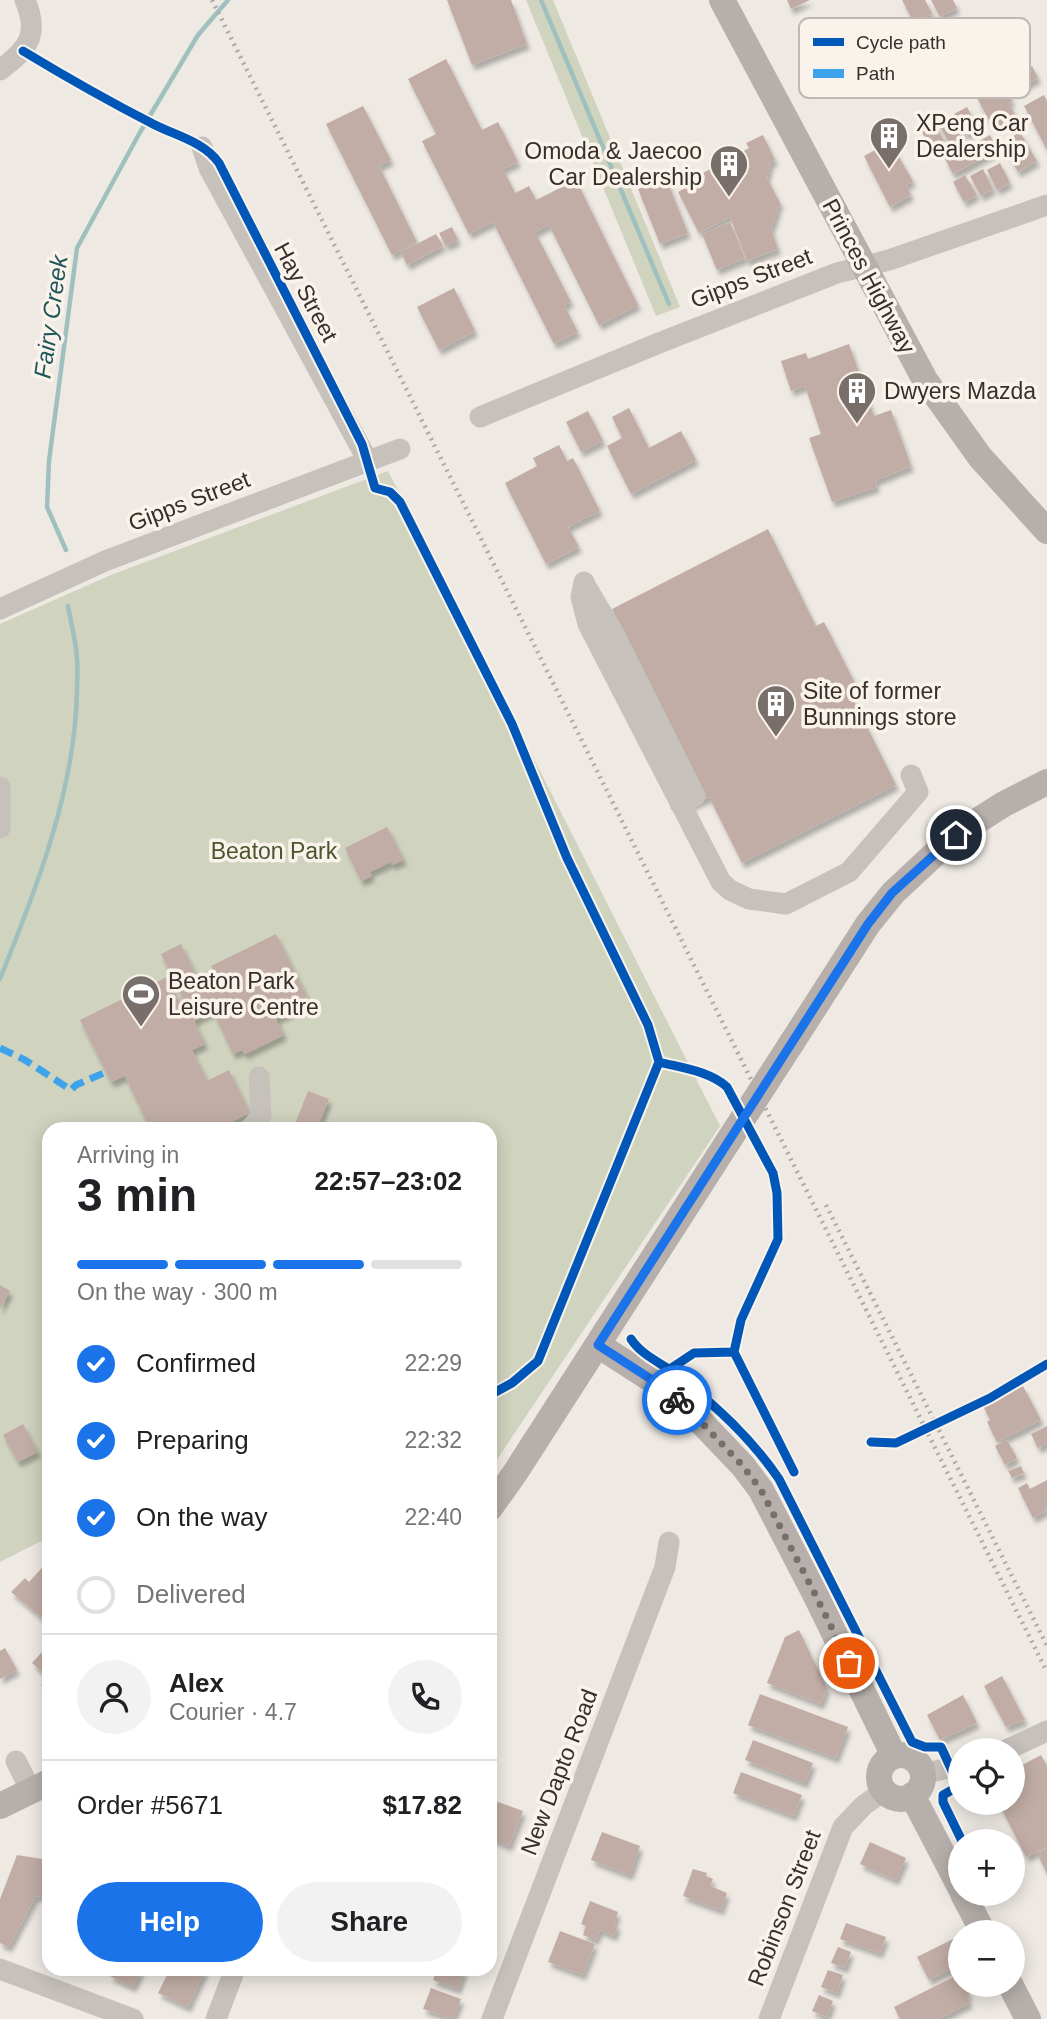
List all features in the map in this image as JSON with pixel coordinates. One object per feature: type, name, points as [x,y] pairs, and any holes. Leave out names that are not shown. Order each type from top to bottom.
[{"type":"main road","name":"Princes Highway","points":[[722,0],[908,351],[948,414],[981,457],[1047,531]]},
{"type":"main road","points":[[497,1498],[868,924],[892,893],[956,835],[1004,804],[1047,782]]},
{"type":"main road","points":[[598,1345],[657,1383],[702,1423],[743,1466],[761,1490],[894,1756]]},
{"type":"main road","points":[[917,1784],[904,1798],[896,1798],[884,1791],[880,1783],[881,1768],[889,1758],[905,1755],[920,1766],[917,1784],[948,1858]]},
{"type":"main road","points":[[0,1806],[40,1786]]},
{"type":"main road","points":[[1017,1997],[1028,2019]]},
{"type":"street","points":[[0,70],[23,51],[32,33],[25,0]]},
{"type":"street","name":"Hay Street","points":[[202,147],[209,168],[368,461]]},
{"type":"street","name":"Gipps Street","points":[[480,417],[837,273],[889,260],[1047,205]]},
{"type":"street","name":"Gipps Street","points":[[0,609],[106,561],[400,449]]},
{"type":"street","points":[[680,804],[695,796],[613,632],[584,582],[581,597],[588,624],[680,804],[721,882],[730,890],[749,898],[786,904],[849,872],[918,792],[911,775]]},
{"type":"street","points":[[0,787],[0,828]]},
{"type":"street","points":[[256,1122],[261,1116],[260,1077]]},
{"type":"street","name":"New Dapto Road","points":[[492,2019],[666,1567],[669,1542]]},
{"type":"street","points":[[1025,1741],[1047,1731]]},
{"type":"street","points":[[16,1761],[40,1786]]},
{"type":"street","points":[[917,1784],[948,1771]]},
{"type":"street","name":"Robinson Street","points":[[769,2019],[844,1827],[864,1805],[884,1791]]},
{"type":"street","points":[[0,1969],[134,2019]]},
{"type":"street","points":[[216,2019],[232,1976]]},
{"type":"green space","points":[[526,0],[553,0],[680,307],[656,316]]},
{"type":"green space","name":"Beaton Park","points":[[388,471],[720,1126],[497,1460],[497,1122],[42,1122],[42,1541],[0,1562],[0,624],[111,575]]},
{"type":"building","points":[[447,0],[511,0],[527,44],[472,65]]},
{"type":"building","points":[[787,0],[810,0],[791,9]]},
{"type":"building","points":[[902,0],[925,0],[932,13],[923,18],[911,18]]},
{"type":"building","points":[[931,0],[953,0],[957,8],[940,17]]},
{"type":"building","points":[[446,59],[482,130],[498,122],[518,162],[503,169],[515,193],[529,186],[536,200],[576,180],[638,305],[599,325],[549,225],[535,232],[571,302],[564,305],[578,332],[554,344],[493,222],[469,234],[422,141],[436,134],[408,79]]},
{"type":"building","points":[[1032,66],[1038,78],[1030,82]]},
{"type":"building","points":[[1044,95],[1047,101],[1047,150],[1024,106]]},
{"type":"building","points":[[977,98],[1010,98],[1012,101],[1009,103],[1015,115],[993,127]]},
{"type":"building","points":[[363,106],[391,160],[379,166],[417,242],[392,255],[326,124]]},
{"type":"building","points":[[967,107],[978,128],[965,135],[954,114]]},
{"type":"building","points":[[951,116],[962,136],[949,143],[938,123]]},
{"type":"building","points":[[935,124],[946,145],[933,152],[922,132]]},
{"type":"building","points":[[1020,132],[1037,161],[1018,172],[1002,143]]},
{"type":"building","name":"Omoda & Jaecoo Car Dealership","points":[[763,135],[775,160],[771,162],[767,178],[781,205],[777,207],[771,229],[778,249],[747,261],[730,217],[699,233],[678,192],[705,177],[703,173],[749,148],[746,143]]},
{"type":"building","points":[[990,135],[998,150],[953,174],[945,159]]},
{"type":"building","name":"XPeng Car Dealership","points":[[890,142],[913,181],[906,185],[911,195],[890,207],[864,156]]},
{"type":"building","points":[[1000,163],[1010,183],[997,190],[987,170]]},
{"type":"building","points":[[983,169],[993,189],[981,196],[970,176]]},
{"type":"building","points":[[965,175],[977,195],[964,202],[953,182]]},
{"type":"building","points":[[666,178],[688,233],[660,244],[638,189]]},
{"type":"building","points":[[730,222],[745,258],[717,270],[702,234]]},
{"type":"building","points":[[452,227],[458,240],[446,246],[439,233]]},
{"type":"building","points":[[436,234],[443,246],[407,265],[401,252]]},
{"type":"building","points":[[454,288],[475,331],[439,350],[417,307]]},
{"type":"building","name":"Dwyers Mazda","points":[[849,344],[874,416],[891,410],[911,466],[875,481],[877,487],[832,502],[809,438],[821,434],[805,386],[791,391],[781,361],[806,353],[808,359]]},
{"type":"building","points":[[629,408],[649,448],[681,431],[696,460],[631,494],[607,446],[622,438],[612,417]]},
{"type":"building","points":[[588,411],[603,441],[581,452],[566,422]]},
{"type":"building","points":[[559,445],[567,461],[573,458],[600,511],[568,527],[579,547],[546,564],[505,483],[537,466],[533,458]]},
{"type":"building","name":"Site of former Bunnings store","points":[[768,529],[816,626],[824,622],[857,687],[849,691],[896,785],[742,863],[709,797],[690,806],[612,609]]},
{"type":"building","points":[[387,827],[404,860],[392,865],[391,862],[370,872],[372,876],[361,881],[345,848]]},
{"type":"building","name":"Beaton Park Leisure Centre","points":[[276,934],[308,999],[289,1008],[291,1012],[276,1019],[284,1035],[245,1054],[242,1050],[233,1054],[213,1011],[194,1021],[205,1044],[192,1050],[207,1081],[229,1070],[250,1113],[231,1122],[147,1122],[125,1076],[111,1082],[80,1020],[167,977],[186,1016],[191,1014],[161,954],[181,944],[200,984],[216,976],[211,966]]},
{"type":"building","points":[[308,1091],[329,1099],[320,1122],[296,1122]]},
{"type":"building","points":[[0,1285],[10,1291],[0,1309]]},
{"type":"building","points":[[1023,1386],[1041,1420],[997,1442],[983,1406]]},
{"type":"building","points":[[23,1424],[38,1452],[18,1462],[3,1435]]},
{"type":"building","points":[[1047,1426],[1047,1444],[1038,1448],[1031,1434]]},
{"type":"building","points":[[1007,1440],[1017,1458],[1005,1465],[995,1446]]},
{"type":"building","points":[[1021,1466],[1024,1473],[1012,1478],[1008,1471]]},
{"type":"building","points":[[1047,1480],[1047,1502],[1044,1503],[1047,1510],[1033,1518],[1018,1488],[1027,1483],[1030,1489]]},
{"type":"building","points":[[42,1568],[42,1618],[11,1592],[25,1578],[29,1582]]},
{"type":"building","points":[[799,1630],[827,1689],[821,1704],[767,1683],[785,1637]]},
{"type":"building","points":[[5,1648],[17,1670],[0,1679],[0,1651]]},
{"type":"building","points":[[42,1652],[42,1672],[32,1663]]},
{"type":"building","points":[[1002,1676],[1025,1720],[1006,1727],[984,1686]]},
{"type":"building","points":[[760,1694],[848,1727],[836,1758],[748,1725]]},
{"type":"building","points":[[963,1695],[977,1723],[940,1740],[927,1715]]},
{"type":"building","points":[[753,1740],[813,1763],[805,1783],[745,1760]]},
{"type":"building","points":[[1041,1755],[1047,1766],[1047,1847],[1026,1857],[1025,1829],[1012,1829],[1005,1815],[1025,1815],[1025,1764]]},
{"type":"building","points":[[741,1772],[802,1795],[794,1816],[733,1793]]},
{"type":"building","points":[[497,1802],[523,1811],[509,1846],[497,1841]]},
{"type":"building","points":[[602,1832],[640,1846],[630,1875],[591,1860]]},
{"type":"building","points":[[870,1842],[906,1858],[896,1880],[860,1864]]},
{"type":"building","points":[[1047,1848],[1047,1874],[1037,1853]]},
{"type":"building","points":[[17,1855],[42,1859],[42,1896],[36,1896],[9,1947],[0,1943],[0,1899]]},
{"type":"building","points":[[693,1869],[707,1873],[706,1876],[713,1879],[710,1886],[727,1893],[721,1910],[683,1896]]},
{"type":"building","points":[[590,1901],[618,1912],[614,1924],[618,1926],[614,1936],[600,1930],[596,1940],[583,1935],[586,1926],[581,1924]]},
{"type":"building","points":[[846,1923],[886,1937],[880,1953],[840,1939]]},
{"type":"building","points":[[560,1931],[595,1944],[583,1975],[548,1962]]},
{"type":"building","points":[[948,1942],[948,1970],[929,1980],[917,1957]]},
{"type":"building","points":[[838,1947],[851,1952],[845,1968],[831,1963]]},
{"type":"building","points":[[828,1970],[843,1975],[837,1993],[821,1987]]},
{"type":"building","points":[[110,1976],[138,1976],[133,1987]]},
{"type":"building","points":[[166,1976],[203,1976],[188,2007],[158,1993]]},
{"type":"building","points":[[434,1976],[463,1976],[458,1989],[433,1980]]},
{"type":"building","points":[[948,1980],[948,1997],[967,1997],[970,2003],[938,2019],[900,2019],[894,2007]]},
{"type":"building","points":[[431,1988],[461,1999],[453,2019],[423,2009]]},
{"type":"building","points":[[819,1995],[833,2001],[827,2017],[812,2011]]},
{"type":"waterway","name":"Fairy Creek","points":[[66,550],[47,507],[49,461],[77,248],[139,134],[198,35],[228,0]]},
{"type":"waterway","points":[[541,0],[669,304]]},
{"type":"waterway","name":"Fairy Creek","points":[[0,979],[52,838],[69,765],[75,728],[77,667],[68,606]]},
{"type":"railway","points":[[212,0],[1047,1672]]},
{"type":"railway","points":[[826,1205],[1047,1646]]},
{"type":"marked path","points":[[0,1048],[25,1060],[71,1090],[76,1085],[106,1072]]},
{"type":"cycle path","points":[[23,51],[121,107],[190,140],[206,150],[219,163],[362,444],[375,488],[390,492],[400,502],[512,724],[567,858],[648,1025],[659,1062],[538,1361],[512,1383],[497,1391]]},
{"type":"cycle path","points":[[659,1062],[704,1074],[727,1087],[773,1173],[777,1193],[778,1239],[741,1320],[734,1352],[694,1353],[670,1369]]},
{"type":"cycle path","points":[[631,1339],[641,1350],[677,1375],[719,1411],[745,1436],[779,1479],[912,1742],[925,1747],[941,1747],[959,1786],[943,1795],[943,1802],[956,1829]]},
{"type":"cycle path","points":[[734,1352],[794,1472]]},
{"type":"cycle path","points":[[871,1442],[896,1443],[990,1398],[1047,1364]]},
{"type":"way so far","points":[[677,1400],[743,1466],[761,1490],[849,1663]]},
{"type":"place","name":"XPeng Car Dealership","points":[[889,170]]},
{"type":"place","name":"Omoda & Jaecoo Car Dealership","points":[[729,198]]},
{"type":"place","name":"Dwyers Mazda","points":[[857,425]]},
{"type":"place","name":"Site of former Bunnings store","points":[[776,738]]},
{"type":"place","name":"Beaton Park Leisure Centre","points":[[141,1028]]},
{"type":"route","points":[[677,1400],[657,1383],[598,1345],[868,924],[892,893],[956,835]]}]
